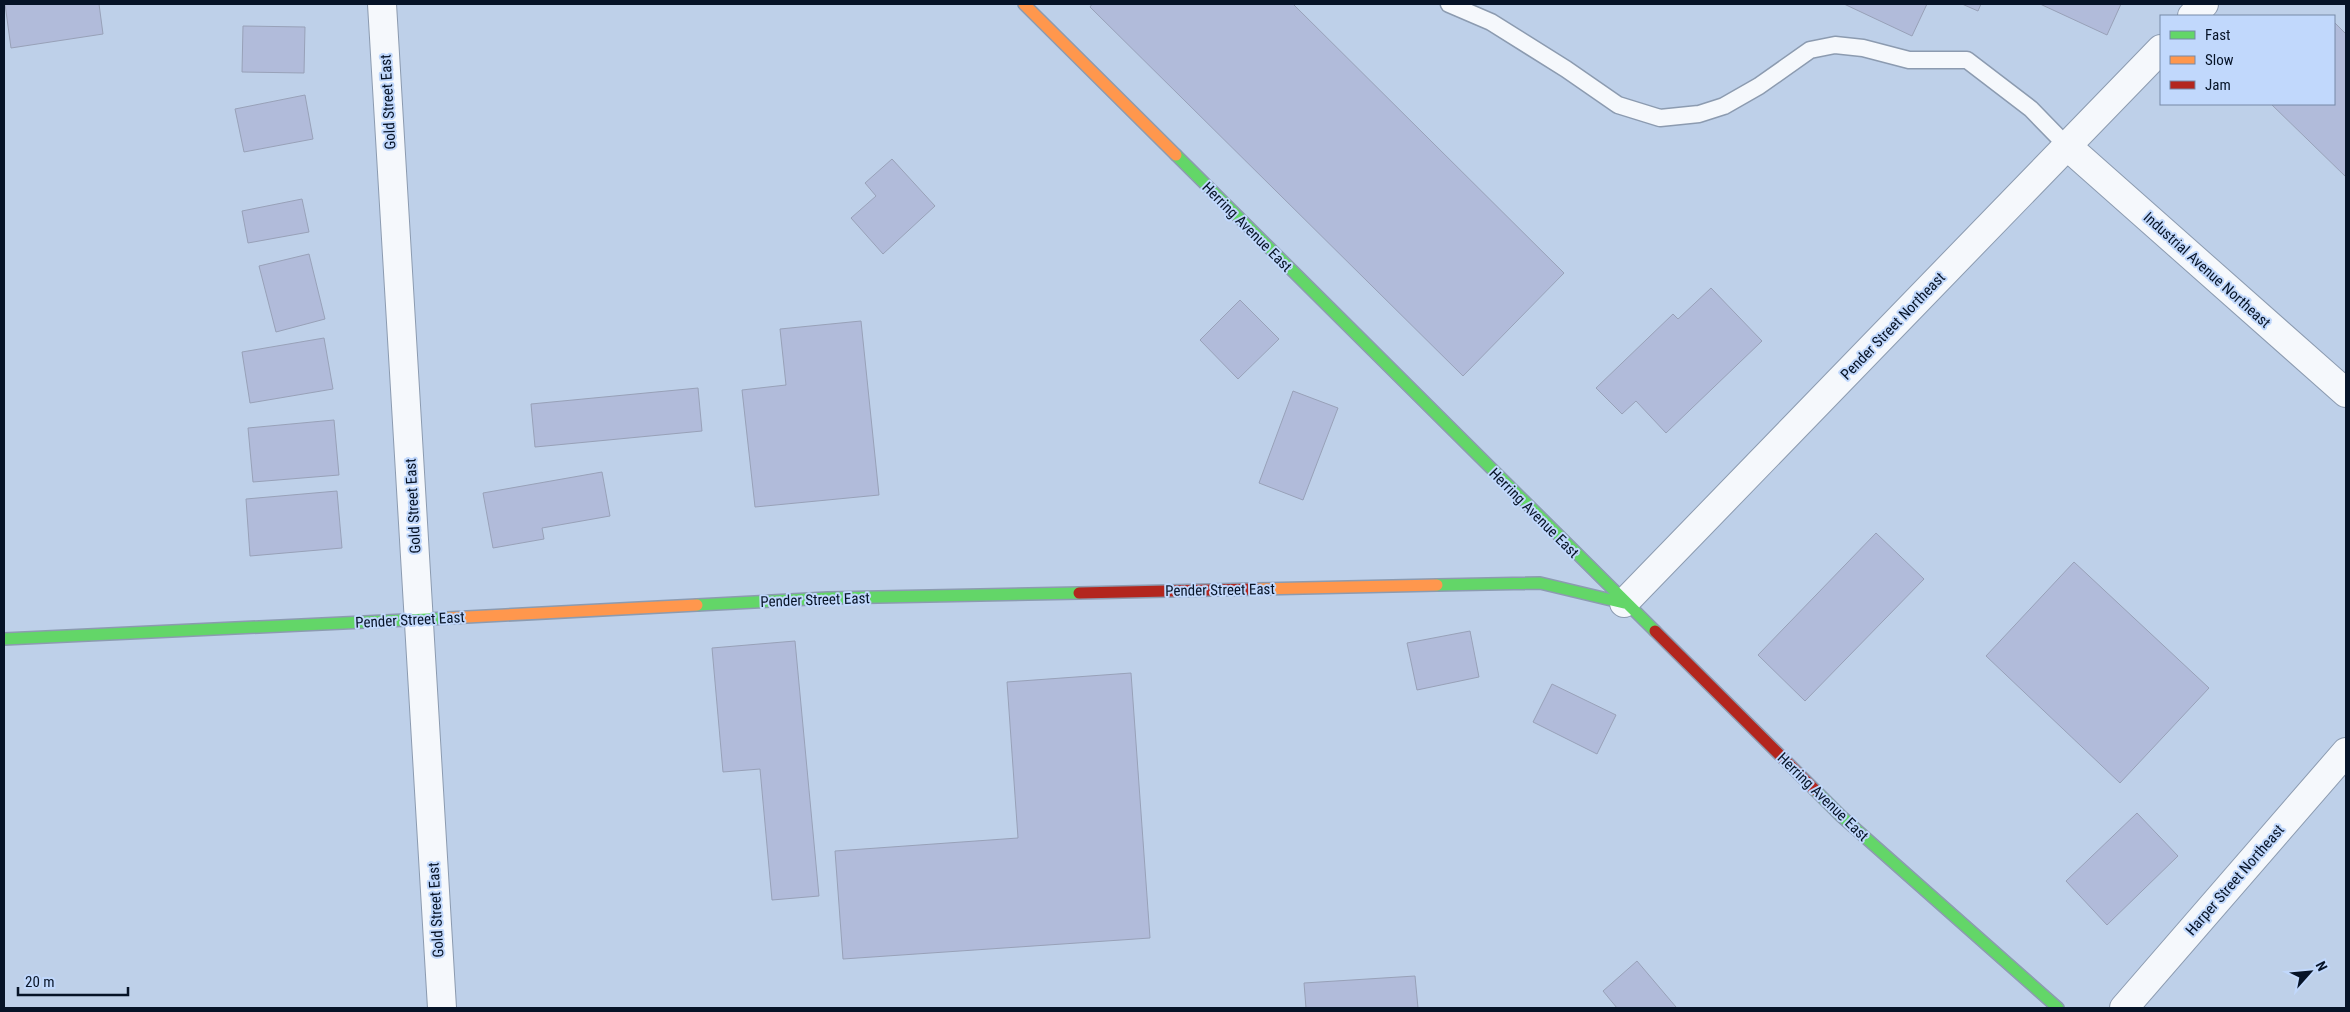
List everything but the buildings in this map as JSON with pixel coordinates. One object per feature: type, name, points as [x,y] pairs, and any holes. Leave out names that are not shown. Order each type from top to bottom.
[{"type":"street","name":"Gold Street East","points":[[382,4],[442,1008]]},
{"type":"street","name":"Herring Avenue East","points":[[1024,4],[1624,603],[1841,816],[2058,1008]]},
{"type":"street","points":[[2193,15],[2204,4]]},
{"type":"street","name":"Pender Street Northeast","points":[[1624,603],[2160,49]]},
{"type":"street","name":"Industrial Avenue Northeast","points":[[2067,146],[2346,393]]},
{"type":"street","name":"Pender Street East","points":[[4,638],[420,620],[828,598],[1540,583],[1624,603]]},
{"type":"street","name":"Harper Street Northeast","points":[[2124,1008],[2346,752]]},
{"type":"lane","points":[[1449,4],[1491,22],[1566,69],[1618,105],[1660,118],[1699,114],[1724,106],[1759,86],[1810,50],[1835,45],[1863,48],[1909,60],[1967,60],[2031,109],[2067,146]]},
{"type":"traffic: fast","points":[[1176,155],[1655,631]]},
{"type":"traffic: fast","points":[[1437,585],[1540,583],[1624,603]]},
{"type":"traffic: fast","points":[[697,605],[828,598],[1079,593]]},
{"type":"traffic: fast","points":[[4,639],[448,618]]},
{"type":"traffic: fast","points":[[1815,790],[1841,816],[2058,1008]]},
{"type":"traffic: slow","points":[[1024,4],[1176,155]]},
{"type":"traffic: slow","points":[[1256,589],[1437,585]]},
{"type":"traffic: slow","points":[[448,618],[697,605]]},
{"type":"traffic: jam","points":[[1079,593],[1256,589]]},
{"type":"traffic: jam","points":[[1655,631],[1815,790]]}]
